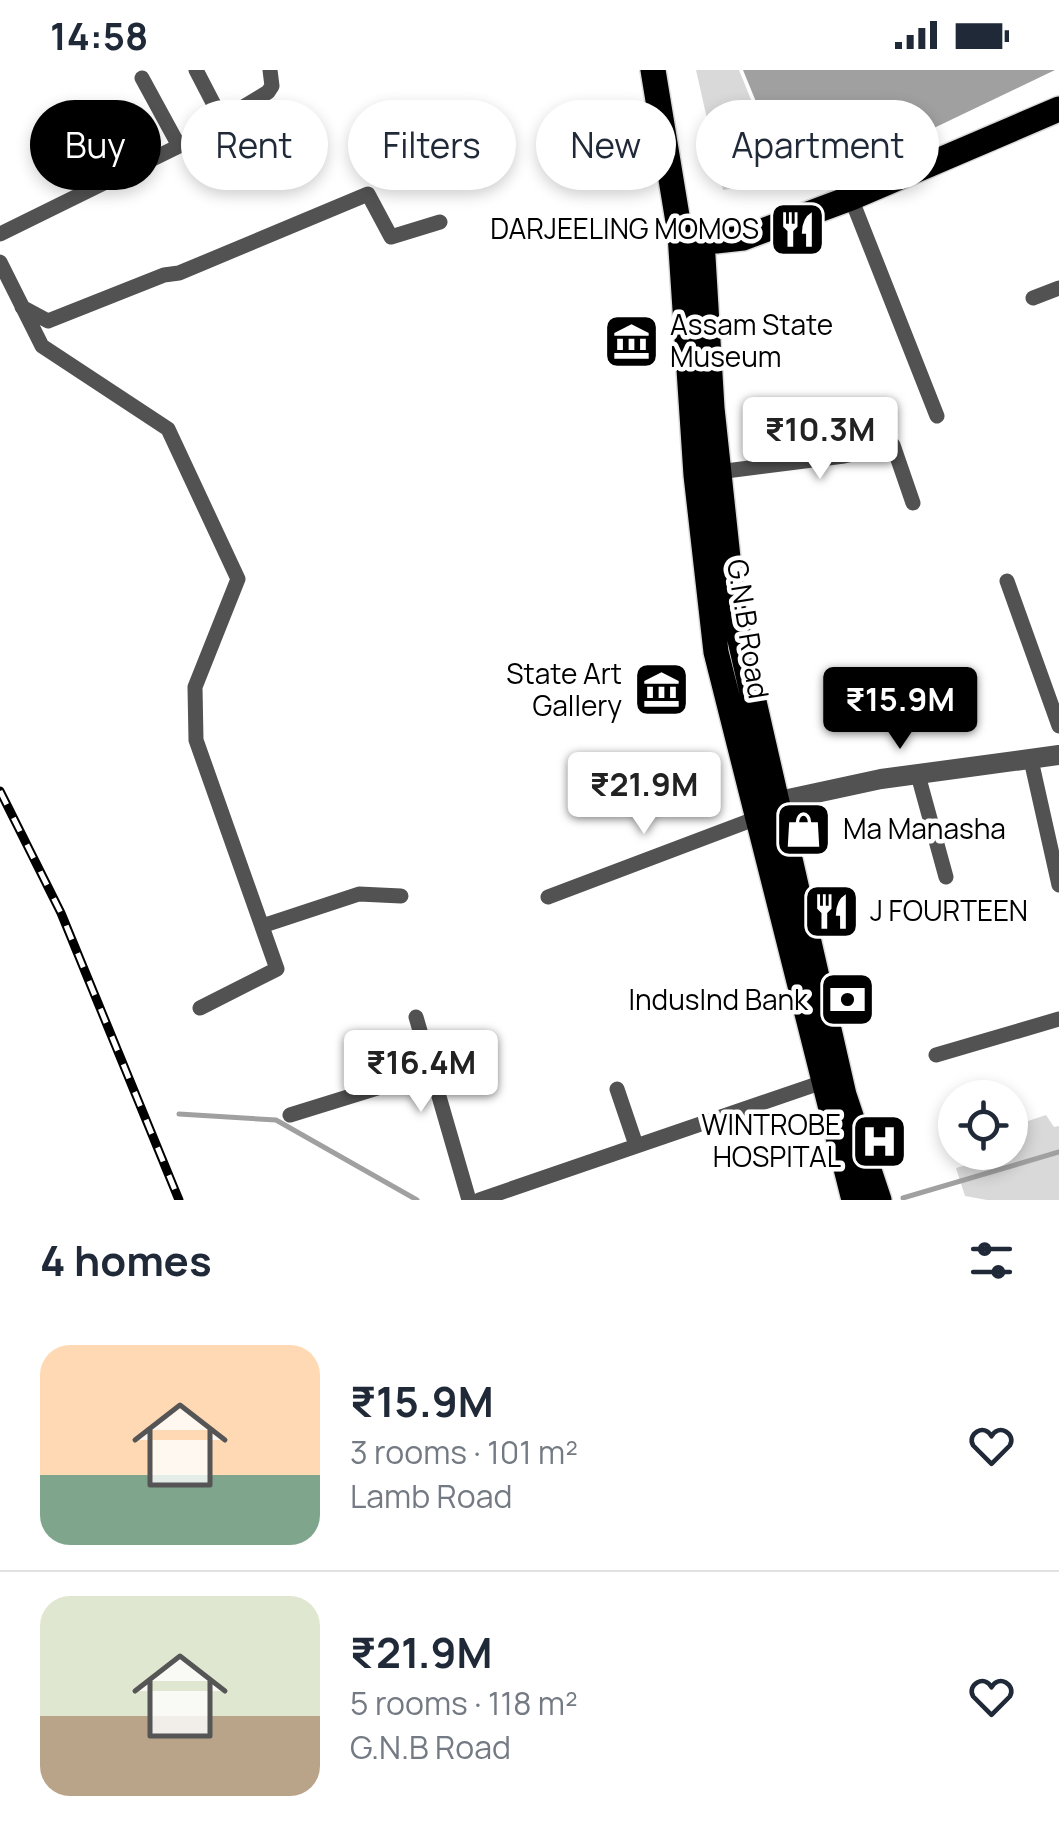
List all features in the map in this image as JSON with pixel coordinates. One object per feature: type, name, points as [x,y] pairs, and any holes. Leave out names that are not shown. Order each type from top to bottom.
[{"type":"main road","points":[[653,70],[691,237],[743,238],[851,198],[1059,109]]},
{"type":"main road","name":"G.N.B Road","points":[[691,237],[734,614],[763,808],[823,1082],[854,1200]]},
{"type":"main road","name":"G.N.B Road","points":[[691,237],[696,475],[716,652],[844,1095],[879,1200]]},
{"type":"street","points":[[196,70],[212,100]]},
{"type":"street","points":[[256,100],[272,86],[270,70]]},
{"type":"street","points":[[142,78],[178,146]]},
{"type":"street","points":[[0,234],[181,144]]},
{"type":"street","points":[[22,307],[48,321],[179,273],[368,194],[392,237],[440,222]]},
{"type":"street","points":[[851,198],[937,416]]},
{"type":"street","points":[[0,262],[42,346],[168,429],[238,579],[194,687],[196,740],[277,969],[200,1008]]},
{"type":"street","points":[[1033,298],[1059,288]]},
{"type":"street","points":[[718,472],[844,456],[893,445],[913,503]]},
{"type":"street","points":[[1007,581],[1059,726]]},
{"type":"street","points":[[548,898],[763,808],[880,779],[1059,755]]},
{"type":"street","points":[[1031,760],[1059,885]]},
{"type":"street","points":[[918,775],[946,877]]},
{"type":"street","points":[[262,926],[359,894],[401,896]]},
{"type":"street","points":[[416,1017],[469,1200]]},
{"type":"street","points":[[936,1055],[1059,1019]]},
{"type":"street","points":[[290,1114],[432,1071]]},
{"type":"street","points":[[479,1200],[823,1082]]},
{"type":"street","points":[[618,1089],[636,1145]]},
{"type":"shaded area","points":[[696,70],[739,70],[751,100],[703,100]]},
{"type":"shaded area","points":[[743,70],[1055,70],[939,126],[939,100],[755,100]]},
{"type":"shaded area","points":[[1046,1115],[1054,1127],[1059,1126],[1059,1200],[987,1200],[965,1196],[957,1170],[1028,1170],[1028,1121]]},
{"type":"waterway","points":[[179,1114],[276,1120],[417,1200]]},
{"type":"waterway","points":[[903,1198],[1059,1152]]},
{"type":"railway","points":[[0,791],[61,913],[179,1200]]},
{"type":"place","name":"DARJEELING MOMOS","points":[[798,229]]},
{"type":"place","name":"Assam State Museum","points":[[631,341]]},
{"type":"place","name":"State Art Gallery","points":[[661,690]]},
{"type":"place","name":"Ma Manasha","points":[[804,829]]},
{"type":"place","name":"J FOURTEEN","points":[[831,911]]},
{"type":"place","name":"IndusInd Bank","points":[[847,1000]]},
{"type":"place","name":"WINTROBE HOSPITAL","points":[[880,1141]]}]
